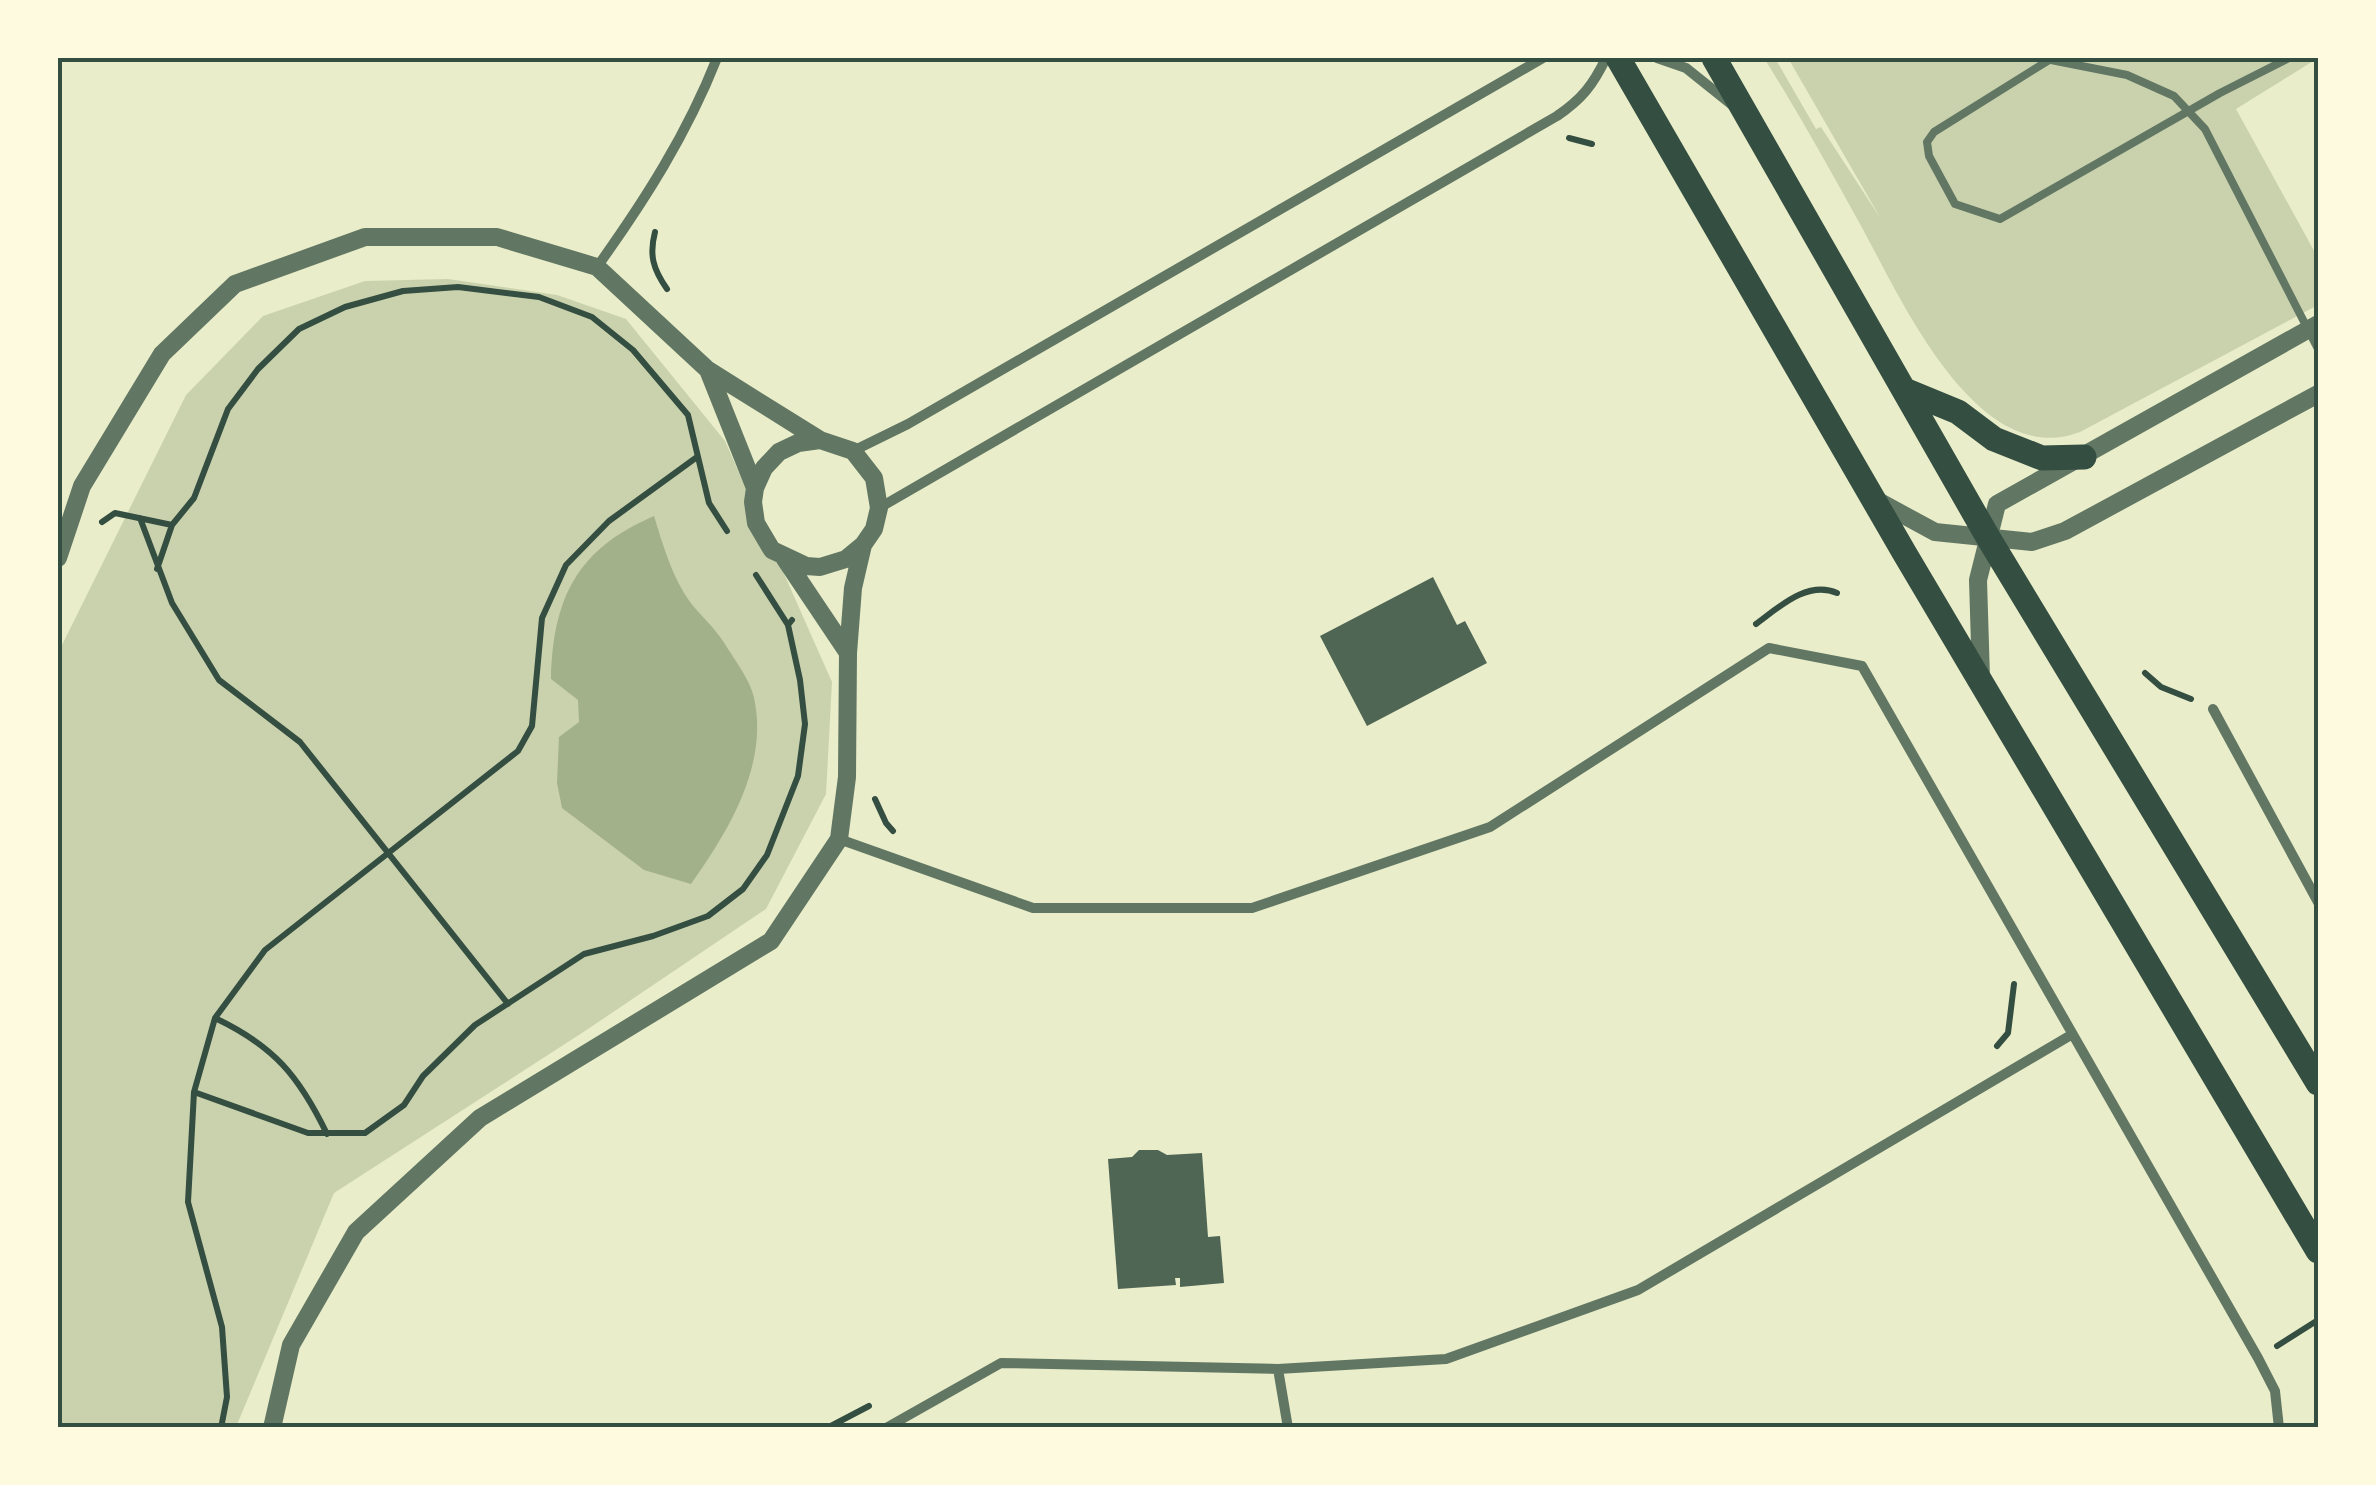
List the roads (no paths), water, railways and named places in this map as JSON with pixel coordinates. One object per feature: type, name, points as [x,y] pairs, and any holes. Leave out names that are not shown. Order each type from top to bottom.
[{"type":"main road","points":[[1618,58],[1905,554],[2318,1251]]},
{"type":"main road","points":[[1714,58],[1989,540],[2318,1082]]},
{"type":"main road","points":[[1907,391],[1958,412],[1994,439],[2042,458],[2084,457]]},
{"type":"street","points":[[597,267],[649,194],[686,129],[717,58]]},
{"type":"street","points":[[852,451],[908,424],[1543,58]]},
{"type":"street","points":[[879,508],[1557,116],[1592,88],[1606,58]]},
{"type":"street","points":[[1657,58],[1686,68],[1749,118]]},
{"type":"street","points":[[58,558],[82,486],[162,354],[235,284],[365,237],[497,237],[597,267],[708,370],[820,440],[852,451],[874,478],[879,508],[874,529],[863,546],[853,588],[847,777],[840,839],[771,942],[480,1118],[356,1232],[291,1345],[272,1428]]},
{"type":"street","points":[[1981,679],[1978,580],[1997,504],[2314,327]]},
{"type":"street","points":[[708,370],[755,488],[756,524],[772,550],[820,567],[846,559],[863,546]]},
{"type":"street","points":[[1876,500],[1935,532],[2032,542],[2065,531],[2318,394]]},
{"type":"street","points":[[755,488],[764,468],[779,452],[798,442],[820,440]]},
{"type":"street","points":[[786,558],[848,652]]},
{"type":"street","points":[[840,839],[1033,908],[1252,908],[1490,827],[1770,648],[1862,666],[2276,1391],[2279,1428]]},
{"type":"street","points":[[2212,708],[2318,902]]},
{"type":"street","points":[[886,1428],[1001,1363],[1278,1369],[1446,1360],[1638,1290],[2071,1035]]},
{"type":"street","points":[[1278,1369],[1288,1428]]},
{"type":"lane","points":[[2072,65],[2080,58]]},
{"type":"lane","points":[[2290,58],[2188,112],[2000,218],[1956,204],[1929,156],[1927,142],[1934,132],[2045,59],[2128,76],[2174,96],[2188,112],[2205,129],[2314,327],[2318,348]]}]
